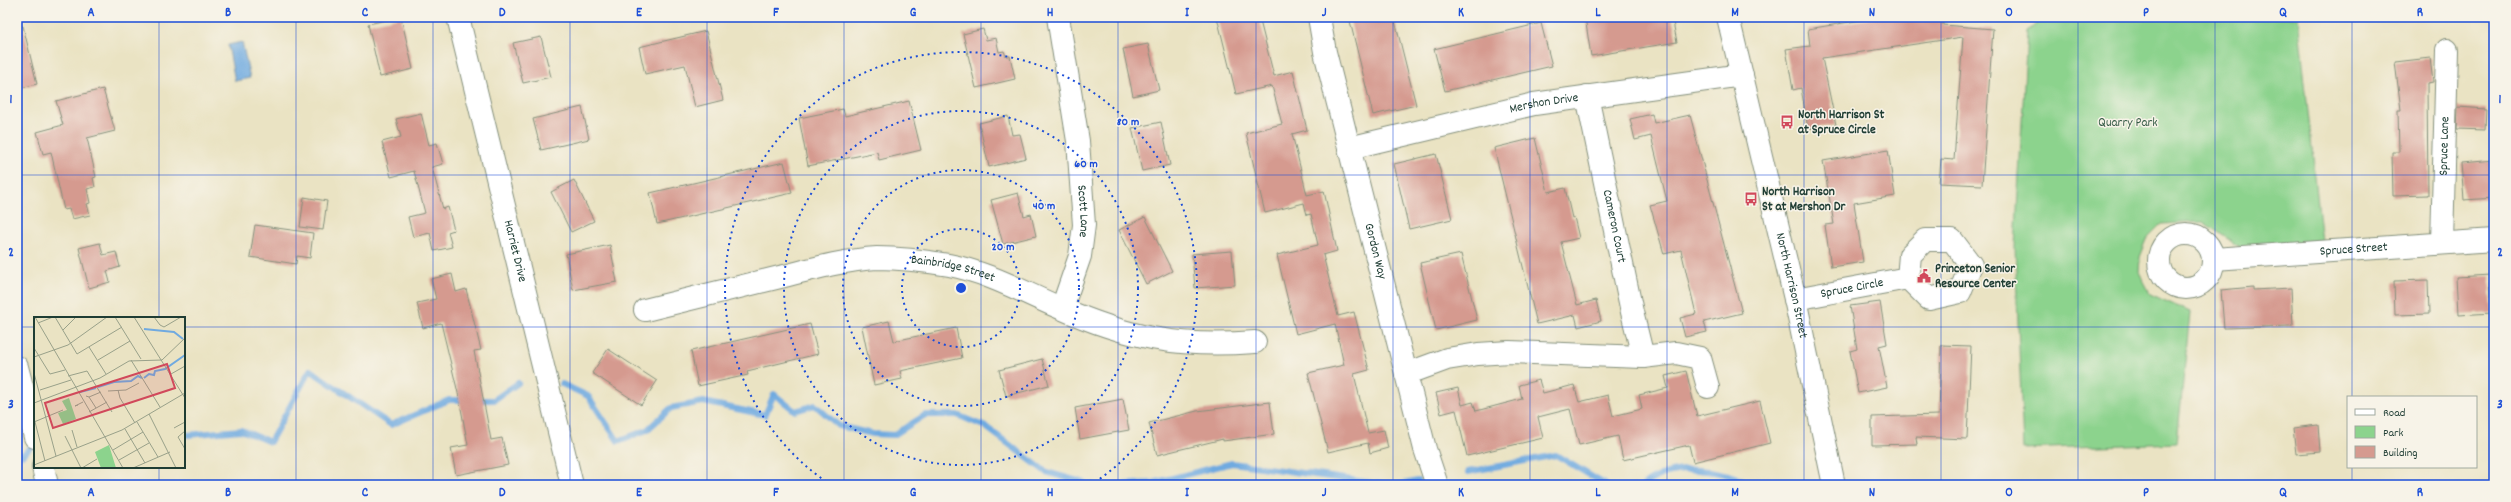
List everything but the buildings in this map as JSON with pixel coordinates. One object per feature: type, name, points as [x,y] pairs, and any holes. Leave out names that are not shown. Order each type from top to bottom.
[{"type":"street","name":"Harriet Drive","points":[[458,17],[572,485]]},
{"type":"street","name":"Scott Lane","points":[[1058,17],[1078,141],[1084,225],[1080,256],[1062,308]]},
{"type":"street","name":"Gordon Way","points":[[1319,17],[1324,52],[1350,148],[1406,374],[1437,485]]},
{"type":"street","name":"North Harrison Street","points":[[1728,17],[1796,299],[1834,485]]},
{"type":"street","name":"Spruce Lane","points":[[2442,243],[2447,50]]},
{"type":"street","name":"Mershon Drive","points":[[1350,148],[1534,104],[1742,75]]},
{"type":"street","name":"Cameron Court","points":[[1587,96],[1632,312],[1643,357]]},
{"type":"street","name":"Spruce Street","points":[[2214,259],[2494,240]]},
{"type":"street","name":"Bainbridge Street","points":[[645,310],[842,262],[877,258],[917,260],[951,265],[985,275],[1109,328],[1141,337],[1180,343],[1219,345],[1256,342]]},
{"type":"street","name":"Spruce Circle","points":[[1796,299],[1908,278]]},
{"type":"street","points":[[1406,374],[1447,359],[1478,354],[1509,352],[1643,357],[1676,353],[1700,358],[1708,387]]},
{"type":"street","points":[[17,367],[34,433]]},
{"type":"street","points":[[43,468],[47,485]]},
{"type":"green space","name":"Quarry Park","points":[[2044,17],[2298,17],[2322,242],[2241,248],[2203,222],[2161,224],[2148,237],[2140,257],[2139,273],[2150,294],[2190,312],[2177,443],[2023,449],[2015,246],[2027,32]]},
{"type":"water","points":[[242,42],[250,78],[235,81],[228,45]]},
{"type":"waterway","points":[[185,434],[187,435],[241,430],[270,442],[310,370],[391,425],[449,400],[467,400]]},
{"type":"waterway","points":[[477,400],[494,400],[518,383]]},
{"type":"waterway","points":[[562,384],[588,396],[618,441],[647,430],[671,408],[703,402],[765,415],[774,394],[795,411],[815,405],[839,426],[873,434],[894,435],[925,415],[957,415],[986,427],[1046,472],[1092,485]]},
{"type":"waterway","points":[[17,453],[23,455],[34,443]]},
{"type":"waterway","points":[[1468,472],[1556,455],[1606,485]]},
{"type":"waterway","points":[[1116,485],[1153,483],[1232,463],[1386,485]]},
{"type":"waterway","points":[[1644,485],[1656,477],[1683,470],[1713,472],[1741,479],[1754,485]]},
{"type":"waterway","points":[[1399,485],[1418,481]]},
{"type":"place","name":"North Harrison St at Spruce Circle","points":[[1787,122]]},
{"type":"place","name":"North Harrison St at Mershon Dr","points":[[1751,199]]},
{"type":"place","name":"Princeton Senior Resource Center","points":[[1924,276]]}]
